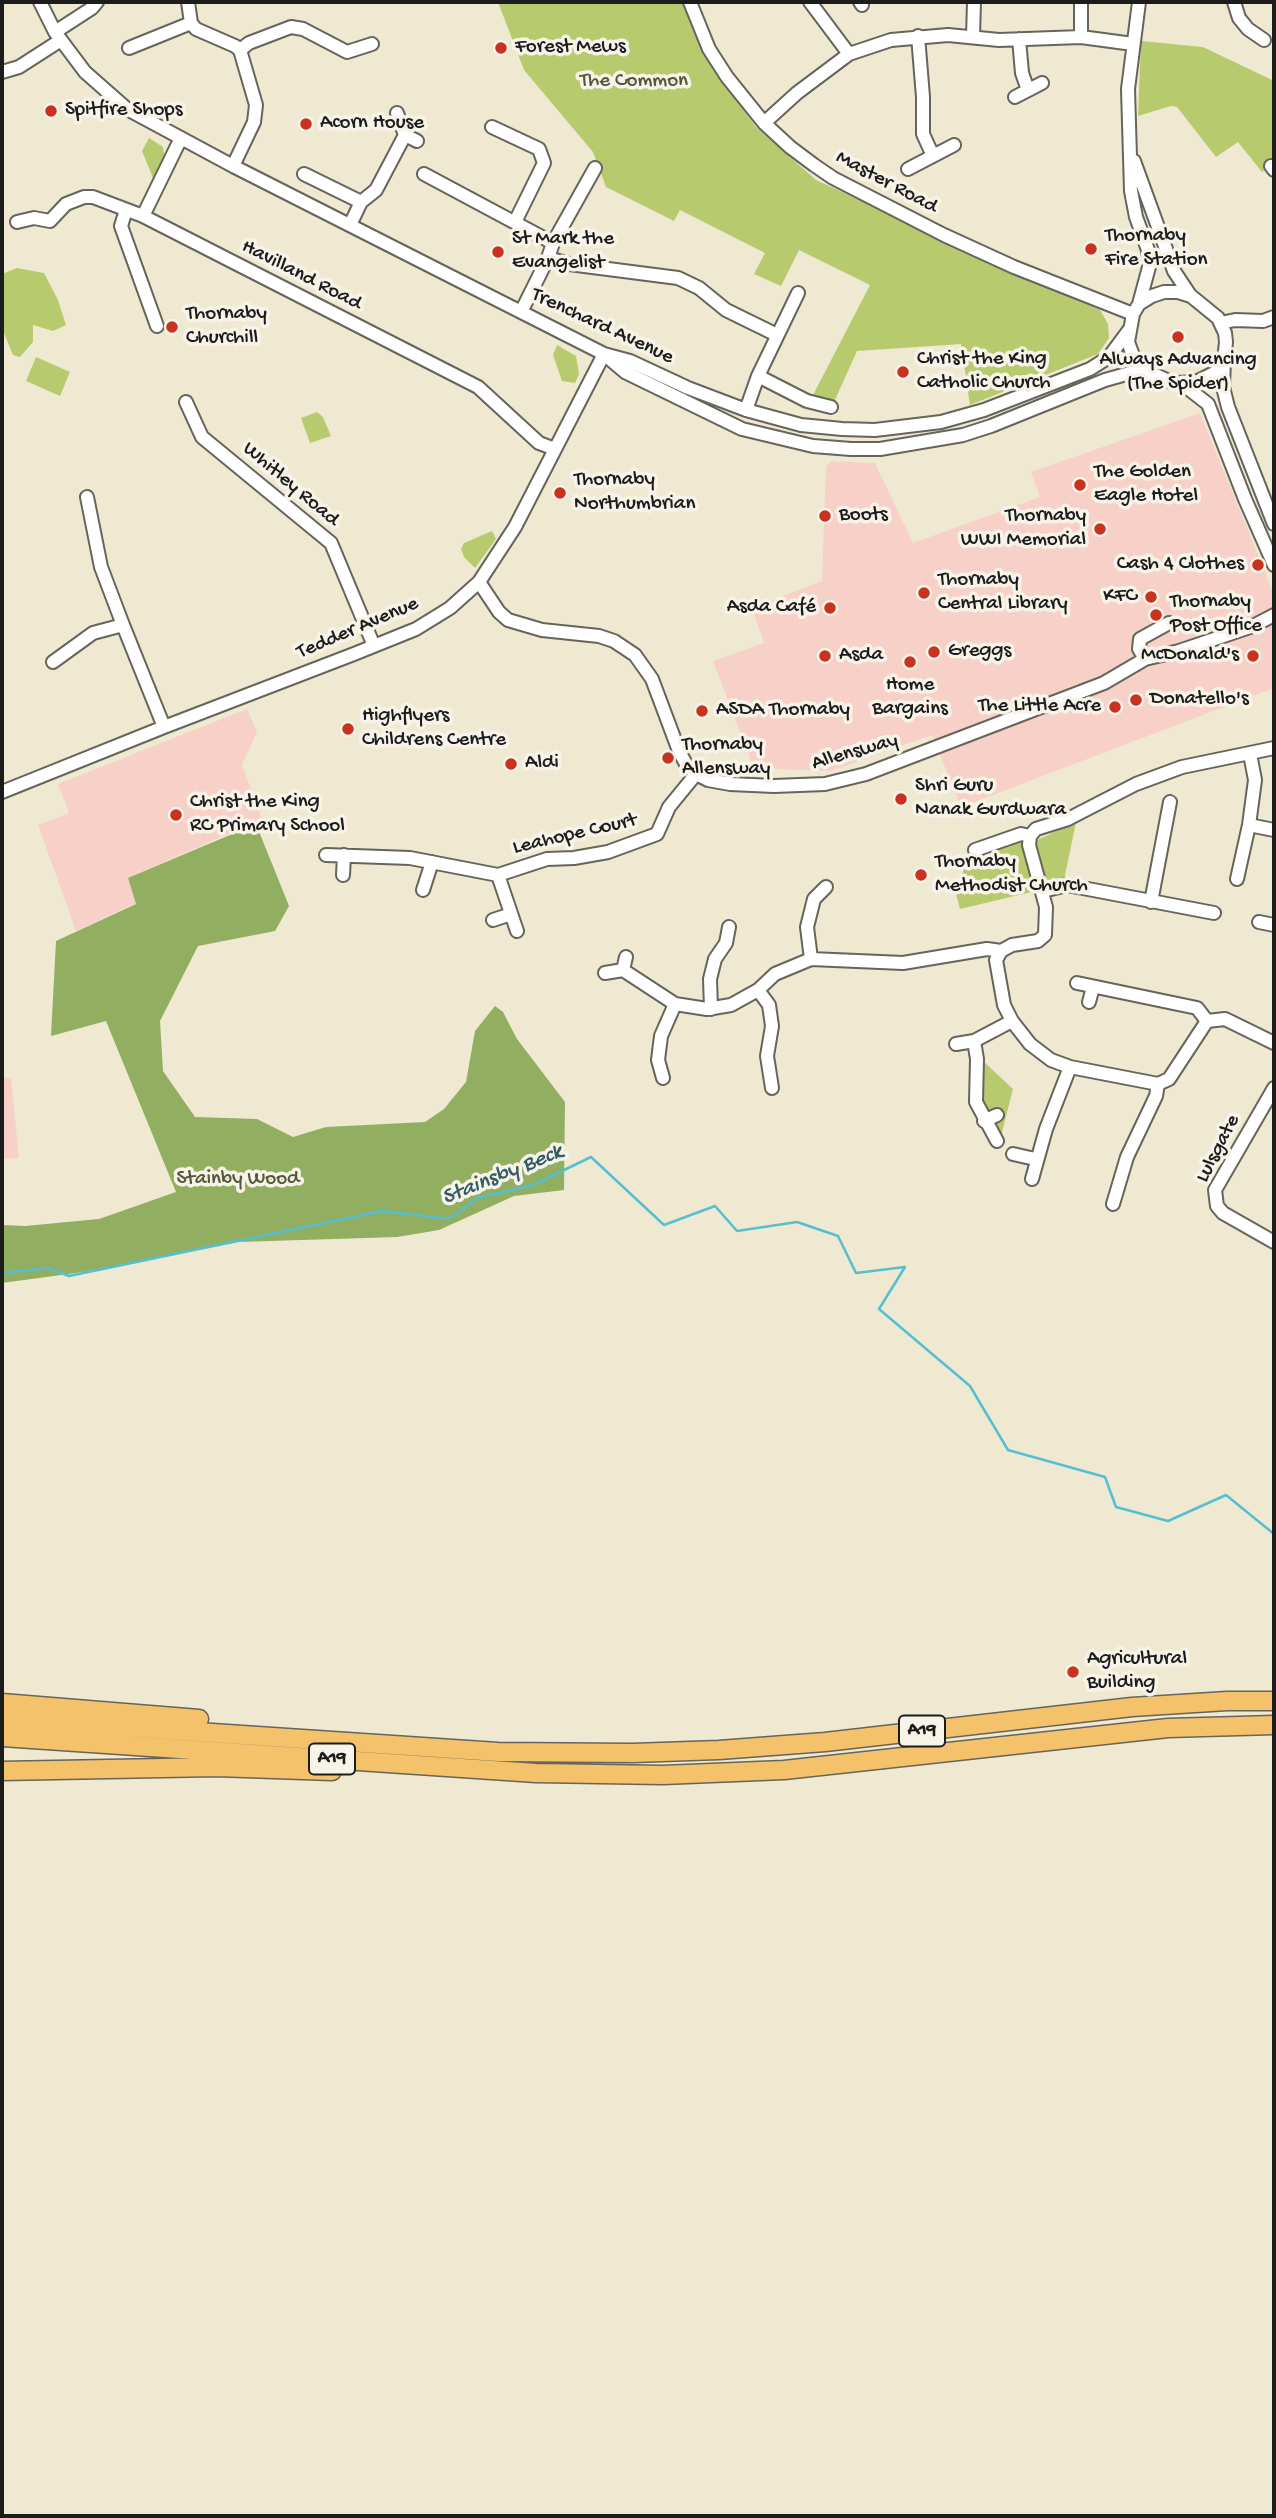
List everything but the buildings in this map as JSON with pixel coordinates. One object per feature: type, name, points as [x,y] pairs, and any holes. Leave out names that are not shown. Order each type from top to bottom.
[{"type":"highway","name":"A19","points":[[2,1719],[498,1752],[633,1753],[824,1742],[1132,1707],[1274,1701]]},
{"type":"highway","points":[[2,1703],[424,1737],[569,1752]]},
{"type":"highway","points":[[2,1710],[49,1715],[97,1725]]},
{"type":"highway","name":"A19","points":[[2,1737],[536,1773],[663,1775],[784,1770],[1168,1728],[1274,1725]]},
{"type":"highway","points":[[2,1770],[216,1767],[583,1784],[663,1775]]},
{"type":"street","name":"Trenchard Avenue","points":[[40,2],[58,36],[85,72],[121,104],[233,166],[604,354],[630,361],[672,388],[801,425],[875,430],[915,427],[984,410],[1090,369],[1109,358],[1129,330]]},
{"type":"street","points":[[2,72],[19,67],[97,2]]},
{"type":"street","points":[[188,2],[191,23],[196,29],[240,50],[256,105],[254,122],[233,166]]},
{"type":"street","name":"Master Road","points":[[690,2],[709,49],[727,77],[764,122],[814,165],[944,235],[1014,267],[1136,309]]},
{"type":"street","points":[[810,2],[849,54]]},
{"type":"street","points":[[972,37],[974,2]]},
{"type":"street","points":[[1081,2],[1081,37]]},
{"type":"street","points":[[1139,2],[1128,89],[1130,191],[1148,250],[1149,267],[1129,330],[1128,342],[1134,358],[1149,372],[1171,382],[1181,383],[1206,377],[1216,372],[1224,360]]},
{"type":"street","points":[[1234,2],[1239,18],[1248,29],[1264,40]]},
{"type":"street","points":[[129,48],[191,23]]},
{"type":"street","points":[[240,50],[249,43],[291,27],[303,29],[347,52],[372,44]]},
{"type":"street","points":[[764,122],[849,54],[891,40],[918,36],[1018,39],[1081,37],[1133,44]]},
{"type":"street","points":[[918,36],[923,134],[933,156]]},
{"type":"street","points":[[1018,39],[1022,73],[1028,90]]},
{"type":"street","points":[[1015,97],[1042,83]]},
{"type":"street","points":[[350,225],[360,202],[376,190],[411,138],[397,113]]},
{"type":"street","points":[[492,127],[539,149],[544,163],[514,222]]},
{"type":"street","points":[[143,216],[181,138]]},
{"type":"street","points":[[908,169],[954,145]]},
{"type":"street","points":[[1131,154],[1174,271],[1191,296]]},
{"type":"street","points":[[521,312],[553,243],[595,169]]},
{"type":"street","points":[[304,174],[360,202]]},
{"type":"street","points":[[424,174],[553,243]]},
{"type":"street","name":"Havilland Road","points":[[17,222],[34,218],[50,220],[66,204],[84,197],[93,197],[143,216],[468,381],[539,443],[555,449]]},
{"type":"street","points":[[126,209],[121,226],[157,326]]},
{"type":"street","points":[[548,258],[569,264],[678,278],[699,288],[726,310],[777,335]]},
{"type":"street","points":[[1136,309],[1152,296],[1164,292],[1178,292],[1191,296],[1212,311],[1221,323],[1226,342],[1223,387],[1228,407],[1274,524]]},
{"type":"street","points":[[746,410],[758,376],[798,293]]},
{"type":"street","points":[[1221,323],[1235,320],[1263,321],[1274,317]]},
{"type":"street","name":"Tedder Avenue","points":[[2,792],[416,629],[450,608],[479,582],[515,527],[604,354]]},
{"type":"street","points":[[672,388],[719,419],[766,437],[813,446],[880,449],[991,426],[1105,380],[1130,373],[1149,372]]},
{"type":"street","points":[[758,376],[807,401],[831,407]]},
{"type":"street","points":[[1181,383],[1208,404],[1274,565]]},
{"type":"street","name":"Whitley Road","points":[[186,402],[202,437],[331,543],[374,646]]},
{"type":"street","points":[[984,410],[991,426]]},
{"type":"street","points":[[87,497],[101,567],[164,727]]},
{"type":"street","points":[[479,582],[499,612],[508,620],[542,630],[599,636],[614,641],[635,655],[652,679],[686,764],[696,774]]},
{"type":"street","name":"Allensway","points":[[696,774],[708,780],[730,784],[806,786],[842,781],[1104,683],[1145,659],[1179,651],[1253,626],[1274,615]]},
{"type":"street","points":[[1145,659],[1139,649],[1140,639],[1169,623]]},
{"type":"street","points":[[53,662],[93,633],[124,625]]},
{"type":"street","points":[[606,973],[624,970],[675,1004],[711,1009],[731,1004],[758,990],[775,974],[811,959],[903,963],[987,949],[1001,951],[1038,941],[1045,934],[1046,907],[1029,845],[1030,836],[1036,829],[1068,820],[1136,784],[1182,767],[1274,748]]},
{"type":"street","points":[[1237,879],[1249,825],[1255,780],[1250,754]]},
{"type":"street","name":"Leahope Court","points":[[326,855],[410,858],[498,874],[547,859],[574,859],[608,852],[657,834],[669,807],[696,774]]},
{"type":"street","points":[[1151,902],[1170,802]]},
{"type":"street","points":[[1249,825],[1274,830]]},
{"type":"street","points":[[975,850],[1021,834],[1030,836]]},
{"type":"street","points":[[343,875],[344,855]]},
{"type":"street","points":[[424,890],[432,862]]},
{"type":"street","points":[[498,874],[517,930]]},
{"type":"street","points":[[1042,891],[1067,885],[1214,912]]},
{"type":"street","points":[[811,959],[807,927],[809,895],[826,887]]},
{"type":"street","points":[[493,920],[511,914]]},
{"type":"street","points":[[1259,922],[1274,925]]},
{"type":"street","points":[[711,1009],[710,979],[716,959],[733,945],[729,927]]},
{"type":"street","points":[[1001,951],[996,960],[1004,1005],[1012,1021],[1030,1044],[1051,1060],[1070,1067],[1158,1084],[1169,1079],[1207,1021]]},
{"type":"street","points":[[624,970],[625,957]]},
{"type":"street","points":[[1077,983],[1196,1008],[1207,1021]]},
{"type":"street","points":[[1088,1002],[1093,987]]},
{"type":"street","points":[[758,990],[769,1005],[772,1026],[767,1069],[772,1088]]},
{"type":"street","points":[[663,1078],[658,1060],[661,1036],[675,1004]]},
{"type":"street","points":[[1207,1021],[1224,1019],[1274,1043]]},
{"type":"street","points":[[956,1044],[974,1041],[1012,1021]]},
{"type":"street","points":[[974,1041],[977,1059],[976,1102],[997,1141]]},
{"type":"street","points":[[1031,1179],[1035,1159],[1070,1067]]},
{"type":"street","points":[[767,1069],[782,1068]]},
{"type":"street","points":[[1119,1196],[1127,1157],[1156,1096],[1158,1084]]},
{"type":"street","name":"Lulsgate","points":[[1274,1088],[1215,1190],[1217,1206],[1223,1213],[1274,1242]]},
{"type":"street","points":[[985,1121],[997,1115]]},
{"type":"street","points":[[1013,1154],[1035,1159]]},
{"type":"shaded area","points":[[1200,413],[1274,594],[1274,688],[961,807],[932,735],[831,771],[777,769],[751,761],[713,661],[764,643],[752,608],[822,581],[826,467],[831,461],[875,463],[913,543],[1040,497],[1031,472]]},
{"type":"shaded area","points":[[247,709],[257,732],[242,765],[262,819],[128,878],[136,903],[76,931],[38,825],[69,813],[58,784]]},
{"type":"shaded area","points":[[2,1078],[11,1078],[19,1158],[2,1159]]},
{"type":"green space","name":"The Common","points":[[498,2],[684,2],[710,65],[756,127],[816,180],[1100,310],[1108,324],[1109,338],[1098,354],[970,405],[961,344],[857,351],[834,402],[812,397],[870,285],[799,250],[781,286],[754,274],[765,253],[680,210],[674,221],[606,187],[593,152],[524,70]]},
{"type":"green space","points":[[1141,41],[1203,47],[1274,81],[1274,163],[1262,172],[1238,142],[1216,157],[1177,107],[1171,106],[1138,116]]},
{"type":"green space","points":[[149,138],[163,147],[164,155],[153,178],[142,151]]},
{"type":"green space","points":[[17,268],[44,273],[58,300],[66,325],[53,331],[33,325],[33,342],[20,357],[13,355],[2,328],[2,274]]},
{"type":"green space","points":[[557,345],[576,356],[579,374],[575,383],[562,381],[553,355]]},
{"type":"green space","points":[[36,357],[70,372],[60,396],[26,381]]},
{"type":"green space","points":[[317,412],[323,417],[331,436],[310,443],[301,418]]},
{"type":"green space","points":[[492,531],[496,539],[475,568],[464,557],[461,549],[464,543]]},
{"type":"green space","points":[[1076,822],[1064,880],[1048,880],[1032,892],[960,909],[956,894],[963,872],[963,860],[1015,842],[1035,841]]},
{"type":"green space","name":"Stainby Wood","points":[[256,824],[289,906],[275,931],[198,946],[160,1021],[163,1071],[195,1117],[257,1119],[293,1137],[326,1127],[425,1122],[444,1109],[466,1082],[475,1031],[495,1006],[503,1012],[517,1039],[565,1102],[564,1190],[514,1196],[439,1230],[397,1237],[238,1242],[83,1272],[2,1283],[2,1225],[25,1226],[99,1219],[176,1192],[106,1021],[51,1036],[56,941],[136,904],[128,878]]},
{"type":"green space","points":[[983,1061],[1013,1089],[1001,1136],[993,1129],[995,1109],[985,1113],[981,1108]]},
{"type":"waterway","name":"Stainsby Beck","points":[[2,1273],[48,1268],[69,1276],[382,1211],[449,1219],[478,1198],[533,1185],[591,1157],[664,1225],[715,1206],[737,1231],[797,1222],[838,1236],[856,1273],[905,1267],[879,1309],[970,1386],[1008,1450],[1105,1477],[1116,1507],[1168,1521],[1226,1495],[1274,1534]]},
{"type":"place","name":"Forest Mews","points":[[501,48]]},
{"type":"place","name":"Spitfire Shops","points":[[51,111]]},
{"type":"place","name":"Acorn House","points":[[306,124]]},
{"type":"place","name":"Thornaby Fire Station","points":[[1091,249]]},
{"type":"place","name":"St Mark the Evangelist","points":[[498,252]]},
{"type":"place","name":"Thornaby Churchill","points":[[172,327]]},
{"type":"place","name":"Always Advancing (The Spider)","points":[[1178,337]]},
{"type":"place","name":"Christ the King Catholic Church","points":[[903,372]]},
{"type":"place","name":"The Golden Eagle Hotel","points":[[1080,485]]},
{"type":"place","name":"Thornaby Northumbrian","points":[[560,493]]},
{"type":"place","name":"Boots","points":[[825,516]]},
{"type":"place","name":"Thornaby WWI Memorial","points":[[1100,529]]},
{"type":"place","name":"Cash 4 Clothes","points":[[1258,565]]},
{"type":"place","name":"Thornaby Central Library","points":[[924,593]]},
{"type":"place","name":"KFC","points":[[1151,597]]},
{"type":"place","name":"Asda Café","points":[[830,608]]},
{"type":"place","name":"Thornaby Post Office","points":[[1156,615]]},
{"type":"place","name":"Greggs","points":[[934,652]]},
{"type":"place","name":"Asda","points":[[825,656]]},
{"type":"place","name":"McDonald's","points":[[1253,656]]},
{"type":"place","name":"Home Bargains","points":[[910,662]]},
{"type":"place","name":"Donatello's","points":[[1136,700]]},
{"type":"place","name":"The Little Acre","points":[[1115,707]]},
{"type":"place","name":"ASDA Thornaby","points":[[702,711]]},
{"type":"place","name":"Highflyers Childrens Centre","points":[[348,729]]},
{"type":"place","name":"Thornaby Allensway","points":[[668,758]]},
{"type":"place","name":"Aldi","points":[[511,764]]},
{"type":"place","name":"Shri Guru Nanak Gurdwara","points":[[901,799]]},
{"type":"place","name":"Christ the King RC Primary School","points":[[176,815]]},
{"type":"place","name":"Thornaby Methodist Church","points":[[921,875]]},
{"type":"place","name":"Agricultural Building","points":[[1073,1672]]}]
